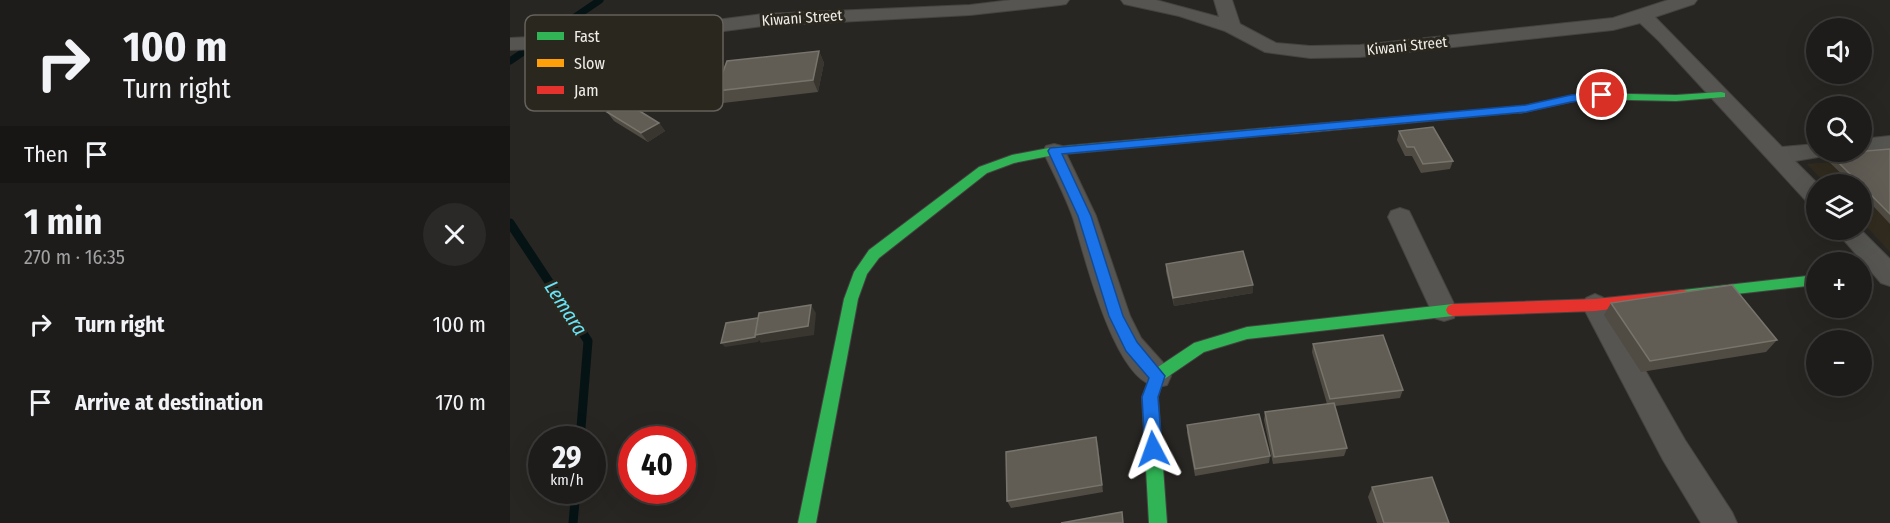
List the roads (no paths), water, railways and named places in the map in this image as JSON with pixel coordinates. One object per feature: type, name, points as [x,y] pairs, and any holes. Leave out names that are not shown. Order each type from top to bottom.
[{"type":"street","name":"Kiwani Street","points":[[723,25],[763,20],[861,14],[970,10],[1060,0]]},
{"type":"street","name":"Kiwani Street","points":[[1130,0],[1183,11],[1232,27],[1272,48],[1310,52],[1360,51],[1613,24],[1647,9],[1688,0]]},
{"type":"street","points":[[1222,0],[1232,27]]},
{"type":"street","points":[[1647,9],[1666,37],[1806,185]]},
{"type":"street","points":[[807,523],[851,299],[861,272],[874,254],[983,170],[1012,159],[1054,151],[1526,109],[1584,96],[1677,98],[1722,95]]},
{"type":"street","points":[[1872,145],[1890,143]]},
{"type":"street","points":[[1054,151],[1084,216],[1116,316],[1131,346],[1157,376]]},
{"type":"street","points":[[1778,155],[1806,152]]},
{"type":"street","points":[[1400,217],[1444,310]]},
{"type":"street","points":[[1854,240],[1879,274]]},
{"type":"street","points":[[1158,523],[1150,397],[1157,376],[1199,347],[1247,333],[1444,310],[1595,305],[1806,281]]},
{"type":"street","points":[[1595,305],[1674,450],[1720,523]]},
{"type":"waterway","name":"Lemara","points":[[578,15],[600,0]]},
{"type":"waterway","name":"Lemara","points":[[510,61],[525,51]]},
{"type":"waterway","name":"Lemara","points":[[510,223],[588,341],[581,426]]},
{"type":"waterway","name":"Lemara","points":[[573,523],[575,504]]}]
